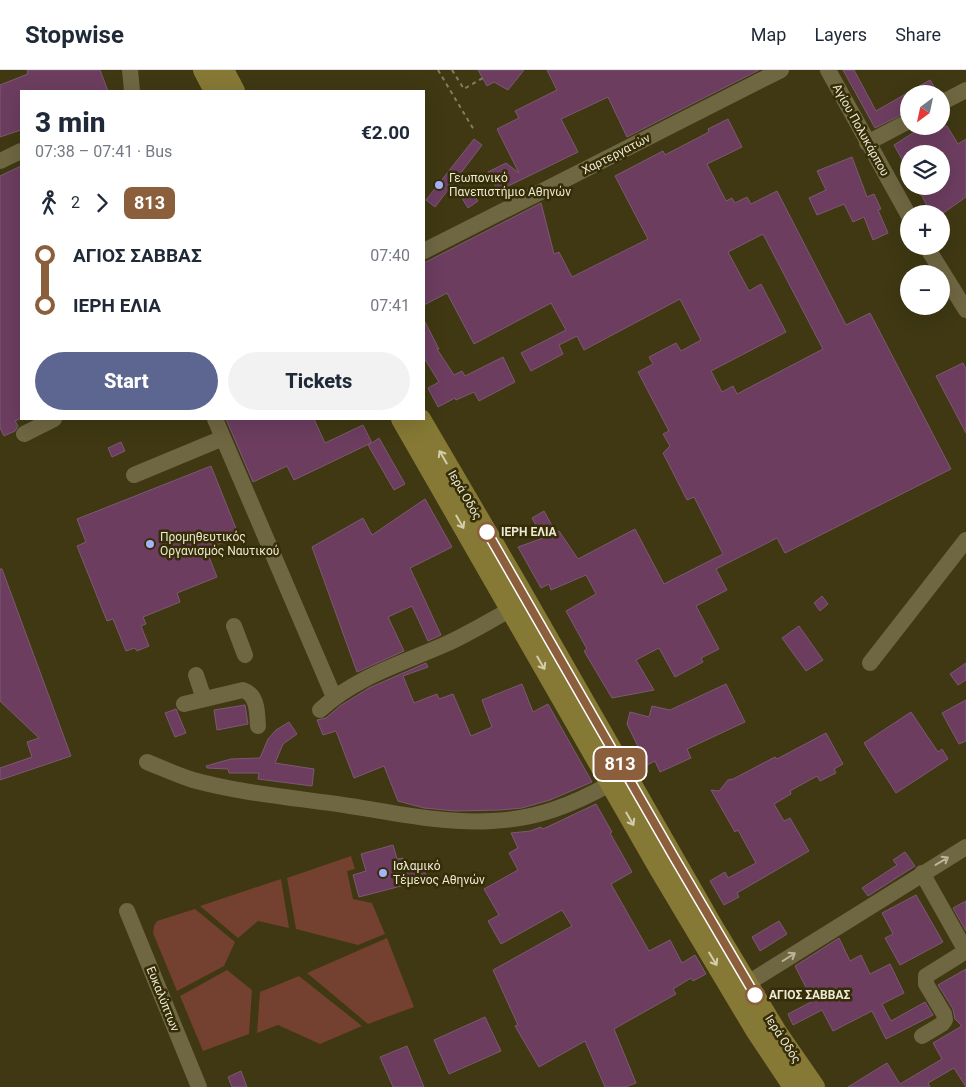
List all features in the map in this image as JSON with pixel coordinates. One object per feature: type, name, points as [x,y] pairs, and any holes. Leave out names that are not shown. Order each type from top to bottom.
[{"type":"main road","points":[[203,70],[213,90]]},
{"type":"main road","points":[[224,70],[234,90]]},
{"type":"main road","name":"Ιερά Οδός","points":[[402,420],[610,784],[729,987],[793,1087]]},
{"type":"main road","name":"Ιερά Οδός","points":[[422,420],[678,866],[777,1032],[815,1087]]},
{"type":"street","points":[[130,70],[132,90]]},
{"type":"street","name":"Χαρτεργατών","points":[[425,250],[781,70]]},
{"type":"street","name":"Αγίου Πολυκάρπου","points":[[828,70],[903,205]]},
{"type":"street","points":[[950,99],[966,90]]},
{"type":"street","points":[[867,143],[900,126]]},
{"type":"street","points":[[0,161],[20,151]]},
{"type":"street","points":[[932,255],[966,310]]},
{"type":"street","points":[[24,434],[52,420]]},
{"type":"street","points":[[215,420],[334,696]]},
{"type":"street","points":[[134,475],[223,438]]},
{"type":"street","points":[[870,663],[966,540]]},
{"type":"street","points":[[320,710],[334,696],[357,683],[448,642],[510,610]]},
{"type":"street","points":[[234,626],[245,655]]},
{"type":"street","points":[[196,675],[204,699]]},
{"type":"street","points":[[184,704],[239,690],[247,692],[251,694],[255,702],[258,726]]},
{"type":"street","points":[[147,762],[191,779],[236,789],[435,819],[468,821],[512,819],[546,812],[578,802],[610,784]]},
{"type":"street","points":[[748,983],[966,846]]},
{"type":"street","points":[[922,873],[966,951],[926,976],[926,984],[944,1014],[945,1020],[942,1024],[922,1036]]},
{"type":"street","name":"Ευκαλύπτων","points":[[127,911],[199,1087]]},
{"type":"path","points":[[438,70],[474,130]]},
{"type":"path","points":[[452,70],[464,89],[483,78]]},
{"type":"shaded area","points":[[351,856],[355,869],[347,871],[353,899],[372,903],[385,934],[358,945],[296,929],[287,878]]},
{"type":"shaded area","points":[[281,879],[289,928],[258,921],[238,938],[200,906]]},
{"type":"shaded area","points":[[195,909],[235,942],[224,966],[177,991],[153,933],[154,926],[157,921]]},
{"type":"shaded area","points":[[387,938],[414,1007],[368,1024],[307,973]]},
{"type":"shaded area","points":[[227,970],[252,990],[249,1034],[203,1051],[180,996]]},
{"type":"shaded area","points":[[299,976],[362,1026],[320,1044],[278,1025],[257,1033],[260,992]]},
{"type":"building","points":[[27,70],[100,70],[108,90],[20,90],[20,130],[0,137],[0,85],[28,74]]},
{"type":"building","points":[[478,70],[524,70],[508,90],[494,82],[487,86]]},
{"type":"building","points":[[547,70],[759,70],[627,137],[608,97],[561,119],[578,152],[498,191],[488,172],[506,163],[519,173],[497,129],[519,118],[515,111],[557,90]]},
{"type":"building","points":[[843,70],[854,70],[876,111],[900,97],[900,116],[875,128]]},
{"type":"building","points":[[930,80],[933,85],[921,85]]},
{"type":"building","points":[[728,119],[742,147],[707,164],[726,201],[732,198],[735,203],[747,197],[751,204],[777,191],[846,325],[870,313],[951,469],[785,553],[777,538],[716,569],[727,590],[696,606],[719,649],[701,658],[703,662],[675,677],[659,648],[636,660],[654,690],[612,698],[584,651],[587,649],[566,611],[596,594],[586,575],[551,590],[549,584],[541,588],[518,547],[543,538],[532,518],[544,511],[556,533],[559,531],[578,559],[635,529],[664,584],[723,554],[694,497],[687,500],[663,453],[670,446],[663,434],[669,431],[638,372],[653,364],[649,357],[676,343],[681,351],[701,340],[680,299],[584,350],[577,336],[559,345],[563,354],[531,371],[521,353],[566,330],[551,303],[474,344],[447,293],[425,304],[425,262],[541,203],[554,254],[559,252],[572,277],[648,239],[615,176],[663,151],[665,155],[709,132],[708,129]],"holes":[[[763,234],[823,349],[737,394],[733,386],[722,392],[711,371],[786,332],[761,284],[749,291],[728,252]]]},
{"type":"building","points":[[950,131],[958,144],[966,139],[966,197],[950,208],[950,205],[926,205],[922,195],[950,195],[950,145],[900,145],[900,156],[894,145],[910,135],[950,135]]},
{"type":"building","points":[[474,139],[482,145],[435,207],[426,200]]},
{"type":"building","points":[[852,157],[867,197],[874,194],[881,209],[878,210],[888,233],[873,240],[864,217],[853,222],[844,204],[817,215],[809,198],[826,190],[817,171]]},
{"type":"building","points":[[20,166],[20,418],[15,421],[18,426],[15,431],[4,436],[0,428],[0,176]]},
{"type":"building","points":[[472,192],[478,201],[468,208],[462,198]]},
{"type":"building","points":[[425,322],[439,349],[437,349],[454,375],[462,371],[465,376],[503,357],[515,382],[479,401],[474,392],[456,400],[455,398],[438,407],[428,388],[439,382],[425,360]]},
{"type":"building","points":[[963,363],[966,369],[966,433],[936,376]]},
{"type":"building","points":[[226,420],[314,420],[325,443],[363,425],[372,443],[379,438],[405,484],[394,490],[368,445],[371,443],[294,480],[287,466],[253,482]]},
{"type":"building","points":[[121,442],[125,451],[112,457],[108,448]]},
{"type":"building","name":"Προμηθευτικός Οργανισμός Ναυτικού","points":[[211,466],[239,536],[206,549],[217,577],[177,593],[180,602],[143,617],[146,624],[141,626],[149,646],[137,651],[135,648],[126,651],[113,619],[107,621],[77,546],[86,542],[77,519]]},
{"type":"building","points":[[425,499],[452,547],[410,568],[441,635],[428,641],[412,606],[388,617],[404,651],[357,672],[312,547],[363,518],[372,535]]},
{"type":"building","points":[[0,569],[2,569],[71,756],[0,780],[0,768],[32,757],[27,742],[39,738],[0,701]]},
{"type":"building","points":[[822,596],[828,604],[820,611],[814,603]]},
{"type":"building","points":[[799,626],[823,660],[806,671],[782,638]]},
{"type":"building","points":[[426,663],[428,667],[403,676],[414,703],[437,694],[439,699],[453,694],[471,736],[492,727],[482,700],[522,684],[533,712],[548,704],[592,782],[550,800],[522,808],[456,811],[424,808],[398,801],[384,766],[354,778],[336,731],[323,735],[317,720],[326,718],[340,706],[369,688]]},
{"type":"building","points":[[966,663],[966,680],[958,685],[950,674]]},
{"type":"building","points":[[726,684],[745,722],[687,749],[691,758],[660,772],[655,761],[647,765],[627,724],[630,712],[649,717],[652,706],[670,710]]},
{"type":"building","points":[[966,700],[966,741],[959,744],[942,713]]},
{"type":"building","points":[[245,705],[248,724],[217,730],[214,710]]},
{"type":"building","points":[[176,709],[186,733],[175,737],[165,713]]},
{"type":"building","points":[[911,712],[938,752],[942,749],[948,759],[896,793],[864,743]]},
{"type":"building","points":[[289,722],[297,734],[283,744],[275,763],[314,769],[312,786],[258,779],[259,773],[229,773],[228,769],[207,768],[206,766],[231,759],[260,758],[268,739],[276,730]]},
{"type":"building","points":[[826,733],[843,764],[834,769],[836,773],[820,781],[817,776],[790,791],[791,794],[774,804],[784,821],[790,818],[809,851],[737,893],[739,897],[724,905],[710,881],[725,872],[728,878],[756,863],[738,830],[735,832],[711,790],[719,791],[728,780],[775,757],[777,759]]},
{"type":"building","points":[[596,804],[632,872],[611,884],[649,951],[670,940],[682,963],[695,955],[706,974],[693,981],[691,978],[673,989],[676,994],[614,1029],[636,1083],[625,1087],[605,1087],[585,1041],[539,1067],[515,1026],[518,1025],[493,970],[572,926],[562,910],[501,944],[488,921],[499,915],[484,889],[518,870],[509,853],[518,848],[511,833],[530,831],[541,827],[543,829]]},
{"type":"building","name":"Ισλαμικό Τέμενος Αθηνών","points":[[393,845],[397,859],[403,858],[406,869],[420,862],[428,879],[359,897],[353,875],[366,871],[361,854]]},
{"type":"building","points":[[905,852],[915,866],[868,896],[862,888],[897,865],[893,860]]},
{"type":"building","points":[[916,895],[943,942],[900,965],[885,938],[893,934],[882,913]]},
{"type":"building","points":[[966,901],[966,931],[953,908]]},
{"type":"building","points":[[779,921],[787,934],[760,951],[752,937]]},
{"type":"building","points":[[839,938],[850,961],[861,955],[870,974],[890,964],[904,993],[882,1004],[891,1021],[925,1002],[933,1015],[886,1039],[872,1011],[833,1031],[822,1010],[793,1025],[788,1014],[813,1001],[795,966]]},
{"type":"building","points":[[966,969],[966,1087],[954,1068],[928,1083],[930,1087],[848,1087],[887,1063],[900,1084],[942,1059],[933,1043],[962,1026],[955,1019],[953,1009],[938,985]]},
{"type":"building","points":[[485,1017],[501,1051],[449,1074],[434,1040]]},
{"type":"building","points":[[407,1046],[424,1087],[393,1087],[380,1057]]},
{"type":"building","points":[[241,1071],[247,1087],[232,1087],[228,1077]]},
{"type":"bus line","name":"813","points":[[487,532],[713,926],[755,995]]},
{"type":"place","name":"Γεωπονικό Πανεπιστήμιο Αθηνών","points":[[439,185]]},
{"type":"place","name":"ΙΕΡΗ ΕΛΙΑ","points":[[487,532]]},
{"type":"place","name":"Προμηθευτικός Οργανισμός Ναυτικού","points":[[150,544]]},
{"type":"place","name":"Ισλαμικό Τέμενος Αθηνών","points":[[383,873]]},
{"type":"place","name":"ΑΓΙΟΣ ΣΑΒΒΑΣ","points":[[755,995]]}]
